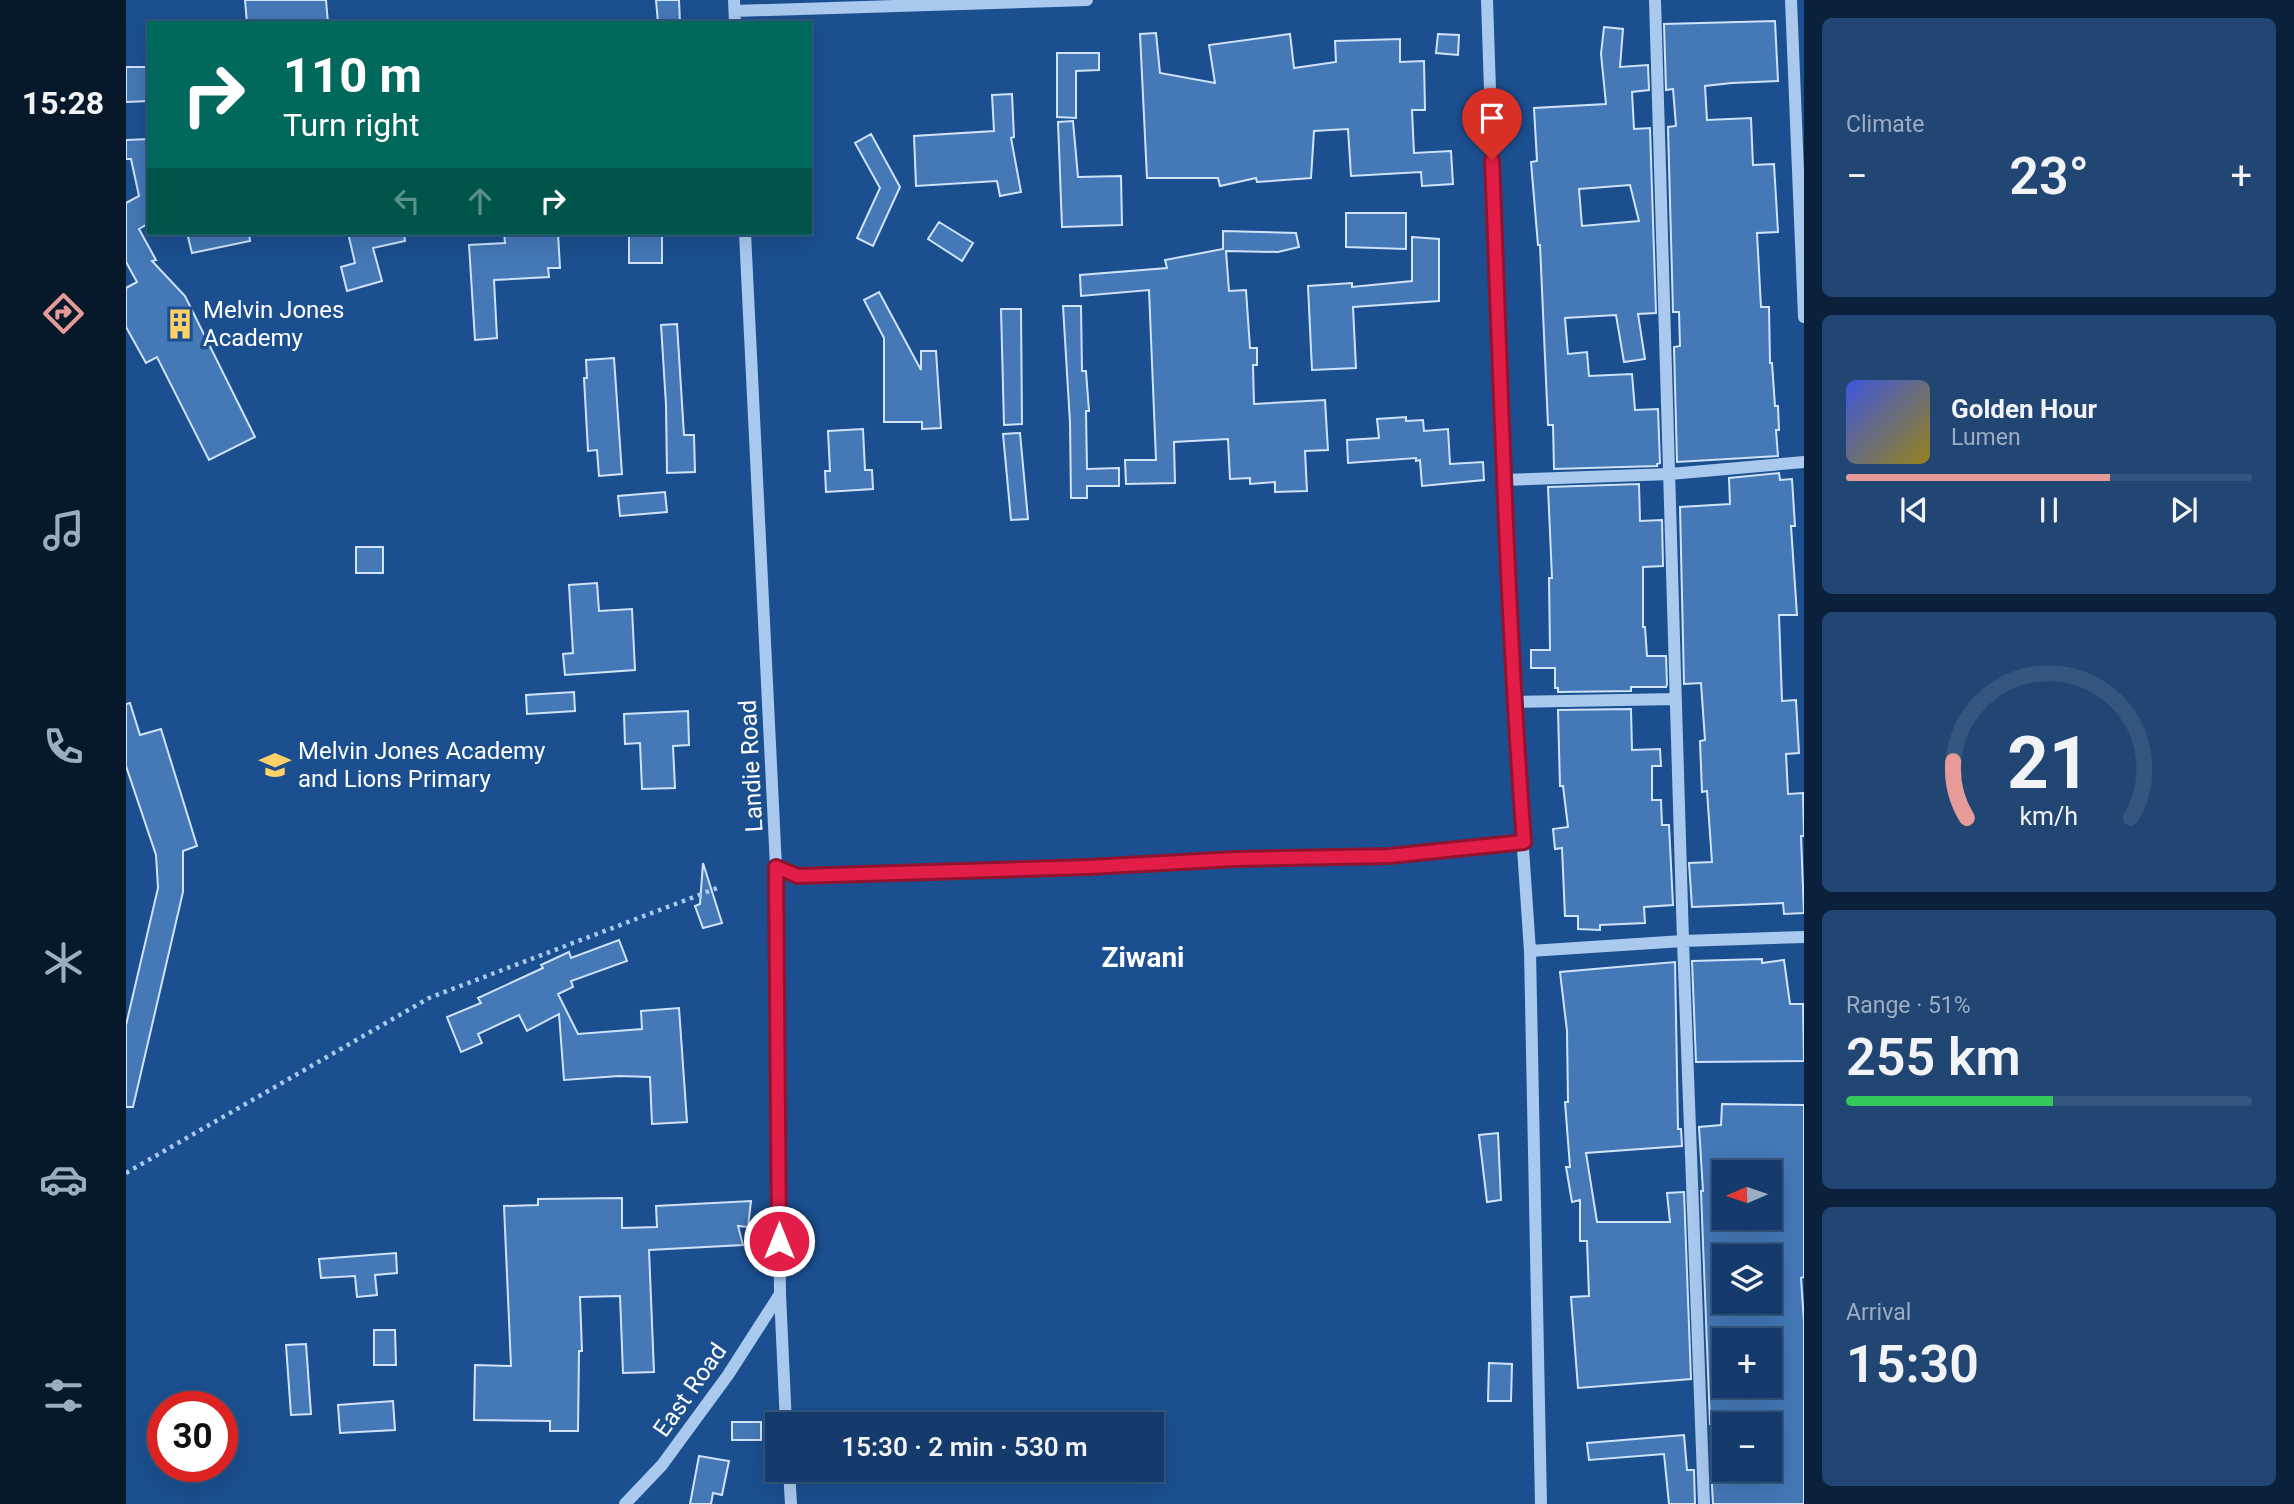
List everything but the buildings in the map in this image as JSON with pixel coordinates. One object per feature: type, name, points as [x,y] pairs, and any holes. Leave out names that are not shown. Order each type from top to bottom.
[{"type":"street","points":[[735,11],[1087,0]]},
{"type":"street","points":[[1487,0],[1513,702],[1530,951],[1541,1504]]},
{"type":"street","points":[[1655,0],[1683,941],[1704,1504]]},
{"type":"street","points":[[1791,0],[1804,317]]},
{"type":"street","name":"Landie Road","points":[[746,235],[776,867],[780,1294],[785,1412]]},
{"type":"street","points":[[1503,480],[1670,474],[1804,462]]},
{"type":"street","points":[[1513,702],[1676,699]]},
{"type":"street","points":[[776,867],[798,876],[1074,867],[1237,859],[1389,856],[1524,842]]},
{"type":"street","points":[[1530,951],[1683,941],[1804,937]]},
{"type":"street","name":"East Road","points":[[625,1504],[662,1465],[728,1375],[780,1294]]},
{"type":"street","points":[[789,1482],[790,1504]]},
{"type":"path","points":[[126,1173],[429,998],[720,887]]},
{"type":"place","name":"Melvin Jones Academy","points":[[180,324]]},
{"type":"place","name":"Melvin Jones Academy and Lions Primary","points":[[275,765]]},
{"type":"district","name":"Ziwani","points":[[1143,957]]},
{"type":"route","points":[[779,1241],[776,867],[798,876],[1088,867],[1237,859],[1389,856],[1524,842],[1513,702],[1492,160]]}]
